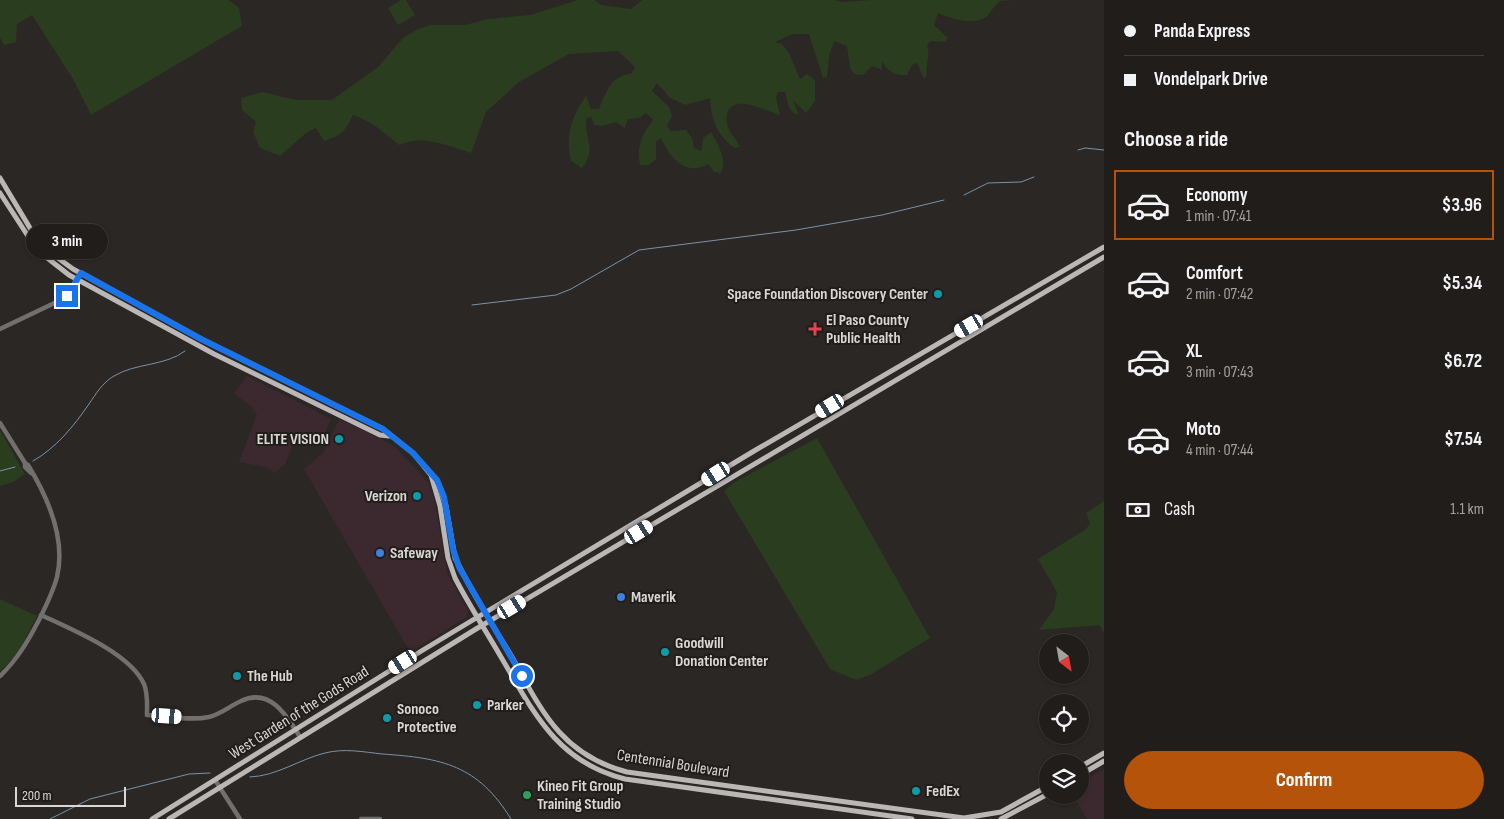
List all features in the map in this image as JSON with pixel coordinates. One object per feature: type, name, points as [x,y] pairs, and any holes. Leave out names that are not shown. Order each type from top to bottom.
[{"type":"main road","name":"Centennial Boulevard","points":[[0,178],[36,238],[50,253],[81,273],[201,339],[383,429],[413,453],[437,480],[444,497],[457,563],[485,613],[548,721],[570,744],[590,758],[627,772],[964,818],[1001,812],[1039,791]]},
{"type":"main road","name":"Centennial Boulevard","points":[[0,193],[24,232],[38,250],[78,280],[214,354],[380,435],[390,436]]},
{"type":"main road","name":"West Garden of the Gods Road","points":[[152,819],[478,617],[840,400],[1104,247]]},
{"type":"main road","name":"West Garden of the Gods Road","points":[[169,819],[490,620],[1104,257]]},
{"type":"main road","name":"Centennial Boulevard","points":[[431,475],[440,506],[449,564],[455,578],[542,724],[557,742],[587,765],[625,779],[912,819]]},
{"type":"main road","points":[[623,541],[633,532],[678,505],[681,497]]},
{"type":"main road","points":[[1089,762],[1104,753]]},
{"type":"main road","points":[[1089,770],[1104,761]]},
{"type":"main road","points":[[742,795],[784,798],[794,795]]},
{"type":"main road","points":[[1002,819],[1039,799]]},
{"type":"street","points":[[0,329],[62,300],[78,280],[81,273]]},
{"type":"street","points":[[0,423],[28,465],[48,502],[58,544],[57,576],[41,615],[22,652],[0,676]]},
{"type":"street","points":[[41,615],[92,639],[134,670],[146,689],[147,714],[206,717],[223,712],[243,700],[257,698],[278,706],[300,737]]},
{"type":"street","points":[[215,780],[240,819]]},
{"type":"street","points":[[361,819],[380,819]]},
{"type":"shaded area","points":[[247,376],[331,419],[322,439],[308,433],[296,438],[285,464],[275,473],[266,467],[239,462],[257,415],[251,406],[234,394]]},
{"type":"shaded area","points":[[339,420],[363,429],[395,447],[429,484],[434,497],[447,573],[468,611],[467,617],[410,652],[304,469],[323,453]]},
{"type":"shaded area","points":[[1104,769],[1104,819],[1087,819],[1078,804],[1089,804],[1089,778]]},
{"type":"green space","points":[[0,0],[229,0],[239,8],[242,26],[91,115],[73,79],[32,15],[17,24],[16,42],[4,45],[0,38]]},
{"type":"green space","points":[[401,0],[406,0],[415,15],[398,25],[388,8]]},
{"type":"green space","points":[[578,0],[595,0],[601,5],[631,9],[642,0],[834,0],[843,2],[871,0],[1013,0],[1000,1],[987,16],[976,21],[962,21],[938,13],[934,25],[948,38],[945,42],[931,41],[927,45],[927,75],[924,79],[917,63],[912,65],[907,75],[898,75],[892,72],[882,61],[882,70],[872,66],[863,75],[854,74],[850,68],[847,46],[834,41],[829,56],[827,77],[823,78],[809,34],[793,34],[775,42],[782,44],[789,53],[800,79],[807,74],[815,80],[815,101],[806,113],[793,100],[799,115],[790,109],[785,92],[778,92],[776,97],[780,115],[752,105],[738,104],[732,106],[727,113],[727,123],[730,132],[740,147],[735,148],[719,132],[712,113],[710,98],[685,105],[669,97],[657,83],[652,91],[669,107],[672,116],[667,126],[671,131],[686,130],[692,138],[694,148],[701,151],[703,138],[711,132],[722,157],[723,168],[721,173],[714,172],[708,164],[692,168],[679,163],[669,152],[661,138],[656,142],[656,159],[649,165],[640,165],[639,147],[646,130],[653,120],[646,113],[639,118],[628,119],[625,128],[616,122],[602,126],[594,125],[591,117],[587,118],[586,125],[590,148],[587,161],[582,168],[571,161],[569,135],[576,111],[586,96],[591,109],[599,109],[614,81],[624,75],[631,74],[635,67],[618,51],[569,54],[519,82],[486,112],[471,153],[444,144],[426,141],[408,142],[399,145],[383,131],[360,117],[353,115],[345,129],[334,137],[324,141],[316,128],[306,133],[280,156],[260,148],[253,132],[256,122],[242,110],[241,98],[262,92],[296,100],[332,100],[378,67],[403,38],[418,29],[430,25],[465,25],[488,19],[530,15]]},
{"type":"green space","points":[[0,430],[25,474],[13,482],[0,486]]},
{"type":"green space","points":[[817,438],[930,638],[870,675],[856,680],[830,669],[724,491],[733,483]]},
{"type":"green space","points":[[1104,501],[1104,633],[1099,625],[1039,630],[1054,609],[1057,592],[1038,559],[1086,529],[1090,523],[1086,513]]},
{"type":"green space","points":[[0,599],[37,616],[19,651],[0,672]]},
{"type":"waterway","points":[[1078,150],[1085,148],[1104,150]]},
{"type":"waterway","points":[[964,195],[988,183],[1021,182],[1034,177]]},
{"type":"waterway","points":[[472,305],[556,295],[571,289],[639,250],[796,230],[882,215],[944,200]]},
{"type":"waterway","points":[[33,461],[64,436],[100,389],[114,376],[131,369],[169,359],[185,351]]},
{"type":"waterway","points":[[0,471],[15,467]]},
{"type":"waterway","points":[[250,777],[270,774],[316,756],[339,751],[423,758],[457,768],[472,776],[498,801],[511,819]]},
{"type":"waterway","points":[[50,819],[90,799],[189,774],[210,773]]},
{"type":"place","name":"Space Foundation Discovery Center","points":[[938,294]]},
{"type":"place","name":"El Paso County Public Health","points":[[815,329]]},
{"type":"place","name":"ELITE VISION","points":[[339,439]]},
{"type":"place","name":"Verizon","points":[[417,496]]},
{"type":"place","name":"Safeway","points":[[380,553]]},
{"type":"place","name":"Maverik","points":[[621,597]]},
{"type":"place","name":"Goodwill Donation Center","points":[[665,652]]},
{"type":"place","name":"The Hub","points":[[237,676]]},
{"type":"place","name":"Parker","points":[[477,705]]},
{"type":"place","name":"Sonoco Protective","points":[[387,718]]},
{"type":"place","name":"FedEx","points":[[916,791]]},
{"type":"place","name":"Kineo Fit Group Training Studio","points":[[527,795]]},
{"type":"route","points":[[67,296],[81,273],[201,339],[383,429],[413,453],[437,480],[444,497],[453,549],[459,567],[522,676]]}]
